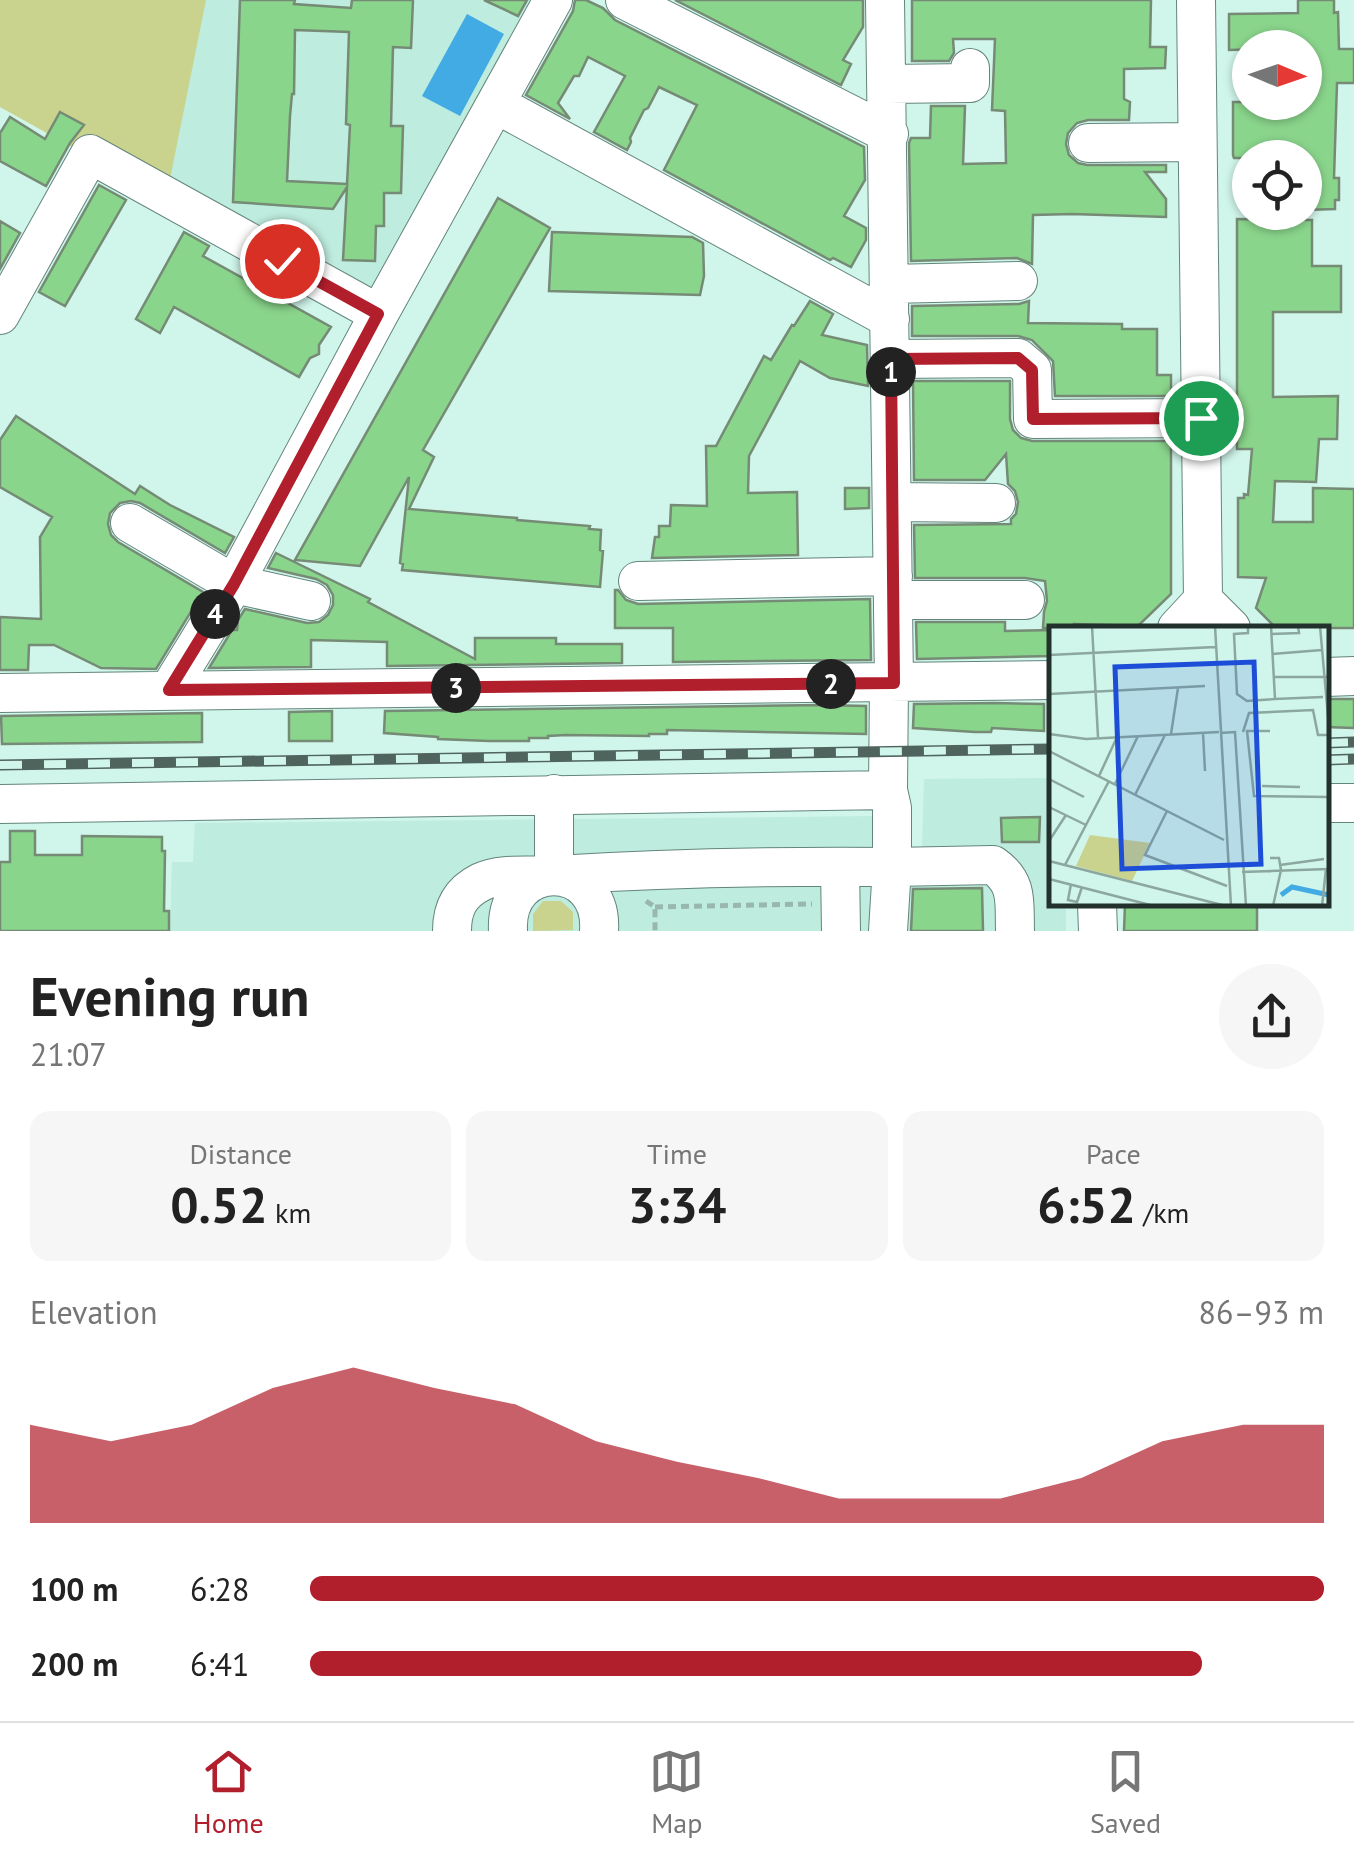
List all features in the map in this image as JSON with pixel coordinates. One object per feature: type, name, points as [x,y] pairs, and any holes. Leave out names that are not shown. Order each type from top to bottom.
[{"type":"street","points":[[169,690],[234,584],[378,314],[554,0]]},
{"type":"street","points":[[625,0],[888,134]]},
{"type":"street","points":[[886,0],[893,588],[888,790],[892,808],[892,867],[888,931]]},
{"type":"street","points":[[1179,626],[1203,600],[1196,0]]},
{"type":"street","points":[[888,84],[970,83],[970,68]]},
{"type":"street","points":[[496,104],[890,302],[1018,281]]},
{"type":"street","points":[[1088,143],[1198,142]]},
{"type":"street","points":[[0,315],[90,154],[378,314]]},
{"type":"street","points":[[891,359],[1018,358],[1032,370],[1033,419],[1201,418]]},
{"type":"street","points":[[892,502],[996,502]]},
{"type":"street","points":[[130,524],[234,584],[311,601]]},
{"type":"street","points":[[638,580],[893,588],[1025,600]]},
{"type":"street","points":[[1203,600],[1229,626]]},
{"type":"street","points":[[0,693],[1049,680]]},
{"type":"street","points":[[0,804],[888,790]]},
{"type":"street","points":[[554,794],[554,876]]},
{"type":"street","points":[[1329,803],[1354,802]]},
{"type":"street","points":[[452,931],[452,912],[461,897],[481,882],[499,878],[595,872],[840,900],[892,867],[994,866],[1013,886],[1015,931]]},
{"type":"street","points":[[508,931],[512,901],[521,889],[533,880],[554,876],[575,881],[586,889],[595,901],[599,931]]},
{"type":"street","points":[[1097,906],[1098,931]]},
{"type":"path","points":[[656,907],[840,900]]},
{"type":"shaded area","points":[[0,0],[542,0],[376,301],[0,107]]},
{"type":"shaded area","points":[[1049,778],[1049,906],[1066,906],[1066,931],[170,931],[172,862],[193,862],[195,823],[878,816],[878,848],[922,847],[924,779]]},
{"type":"green space","points":[[0,0],[206,0],[168,189],[79,151],[0,107]]},
{"type":"green space","points":[[543,901],[561,901],[573,912],[573,930],[533,931],[533,914]]},
{"type":"water","points":[[467,14],[504,34],[460,116],[422,96]]},
{"type":"building","points":[[240,0],[295,0],[294,4],[351,8],[352,0],[413,0],[411,48],[393,47],[391,126],[403,126],[401,193],[384,193],[384,226],[376,226],[375,261],[343,260],[347,187],[333,209],[233,202]],"holes":[[[295,30],[349,32],[347,184],[287,181]]]},
{"type":"building","points":[[484,0],[527,0],[518,16]]},
{"type":"building","points":[[575,0],[586,0],[603,8],[615,20],[864,147],[865,180],[844,216],[866,228],[866,240],[851,267],[830,260],[664,170],[697,105],[659,87],[627,150],[594,132],[625,76],[588,57],[558,103],[570,119],[526,95],[573,11]]},
{"type":"building","points":[[675,0],[863,0],[863,27],[843,60],[851,64],[841,85]]},
{"type":"building","points":[[912,0],[1151,0],[1150,47],[1166,47],[1165,68],[1124,69],[1129,120],[1077,123],[1068,133],[1066,144],[1069,155],[1087,165],[1166,165],[1166,172],[1145,172],[1166,199],[1166,217],[1033,215],[1032,264],[1017,258],[911,261],[909,143],[911,138],[930,138],[931,106],[965,106],[963,164],[1006,163],[1005,111],[992,110],[995,39],[953,39],[954,53],[949,61],[912,61]]},
{"type":"building","points":[[1298,0],[1334,0],[1339,49],[1354,49],[1354,83],[1337,83],[1334,178],[1339,178],[1339,200],[1335,200],[1335,209],[1322,209],[1322,140],[1233,140],[1233,120],[1322,120],[1322,30],[1232,30],[1229,50],[1229,14],[1298,13]]},
{"type":"building","points":[[60,112],[84,125],[46,186],[0,161],[0,133],[10,117],[45,139]]},
{"type":"building","points":[[99,185],[126,200],[65,306],[39,292]]},
{"type":"building","points":[[498,198],[550,228],[423,450],[434,457],[409,509],[601,530],[600,587],[402,570],[409,477],[360,566],[295,560]]},
{"type":"building","points":[[0,221],[20,233],[0,269]]},
{"type":"building","points":[[1237,230],[1312,230],[1312,266],[1341,266],[1341,312],[1273,312],[1273,397],[1338,396],[1337,439],[1319,439],[1316,482],[1275,481],[1273,522],[1313,522],[1313,488],[1354,489],[1354,628],[1274,626],[1256,608],[1266,578],[1238,577],[1238,498],[1248,495],[1252,449],[1237,449]]},
{"type":"building","points":[[184,232],[209,246],[203,256],[331,327],[319,345],[319,354],[310,358],[299,377],[174,307],[160,333],[136,319]]},
{"type":"building","points":[[552,232],[692,237],[703,243],[700,295],[549,291]]},
{"type":"building","points":[[810,301],[833,314],[822,335],[867,345],[868,386],[830,378],[800,361],[749,456],[748,493],[797,492],[798,555],[652,558],[659,526],[670,526],[671,505],[707,506],[706,446],[716,446],[764,356],[771,360]]},
{"type":"building","points":[[1029,301],[1028,323],[1122,324],[1122,329],[1157,329],[1157,375],[1171,375],[1171,396],[1055,396],[1053,361],[1032,340],[1018,336],[912,336],[912,306]]},
{"type":"building","points":[[913,381],[1010,381],[1013,430],[1032,441],[1171,441],[1171,594],[1138,626],[1074,624],[1043,628],[1045,581],[915,578],[914,525],[1011,524],[1018,502],[1008,484],[1006,454],[985,480],[914,480]]},
{"type":"building","points":[[16,416],[135,494],[140,486],[234,537],[225,553],[140,503],[120,503],[110,513],[111,535],[118,542],[203,592],[156,669],[101,668],[54,645],[29,645],[28,670],[0,670],[0,617],[41,619],[40,537],[52,517],[0,487],[0,440]]},
{"type":"building","points":[[845,488],[869,488],[869,508],[845,509]]},
{"type":"building","points":[[276,553],[370,599],[368,602],[475,659],[475,638],[556,638],[556,644],[622,644],[622,663],[387,666],[387,642],[311,640],[311,667],[209,668],[232,630],[237,630],[245,609],[307,623],[319,622],[328,615],[333,595],[327,585],[268,568]]},
{"type":"building","points":[[615,590],[638,604],[870,599],[871,660],[673,662],[673,628],[615,628]]},
{"type":"building","points":[[916,622],[1005,622],[1005,631],[1049,630],[1049,656],[917,659]]},
{"type":"building","points":[[1329,699],[1354,699],[1354,728],[1329,727]]},
{"type":"building","points":[[914,704],[1044,704],[1044,731],[913,728]]},
{"type":"building","points":[[866,706],[866,734],[667,730],[667,734],[649,736],[566,735],[529,741],[489,741],[384,733],[385,711]]},
{"type":"building","points":[[332,711],[332,741],[289,741],[289,712]]},
{"type":"building","points":[[202,713],[202,742],[2,744],[1,716]]},
{"type":"building","points":[[1040,817],[1039,842],[1002,842],[1001,818]]},
{"type":"building","points":[[10,831],[35,831],[35,855],[82,855],[82,836],[162,837],[164,911],[169,911],[169,931],[0,931],[0,862],[10,862]]},
{"type":"building","points":[[982,888],[983,931],[911,931],[913,889]]},
{"type":"building","points":[[1125,906],[1257,906],[1257,931],[1124,931]]},
{"type":"railway","points":[[1329,743],[1354,742]]},
{"type":"railway","points":[[0,765],[1049,749]]},
{"type":"railway","points":[[1329,760],[1354,759]]},
{"type":"route","points":[[282,261],[378,314],[234,584],[169,690],[894,683],[891,359],[1018,358],[1032,370],[1033,419],[1201,418]]}]
